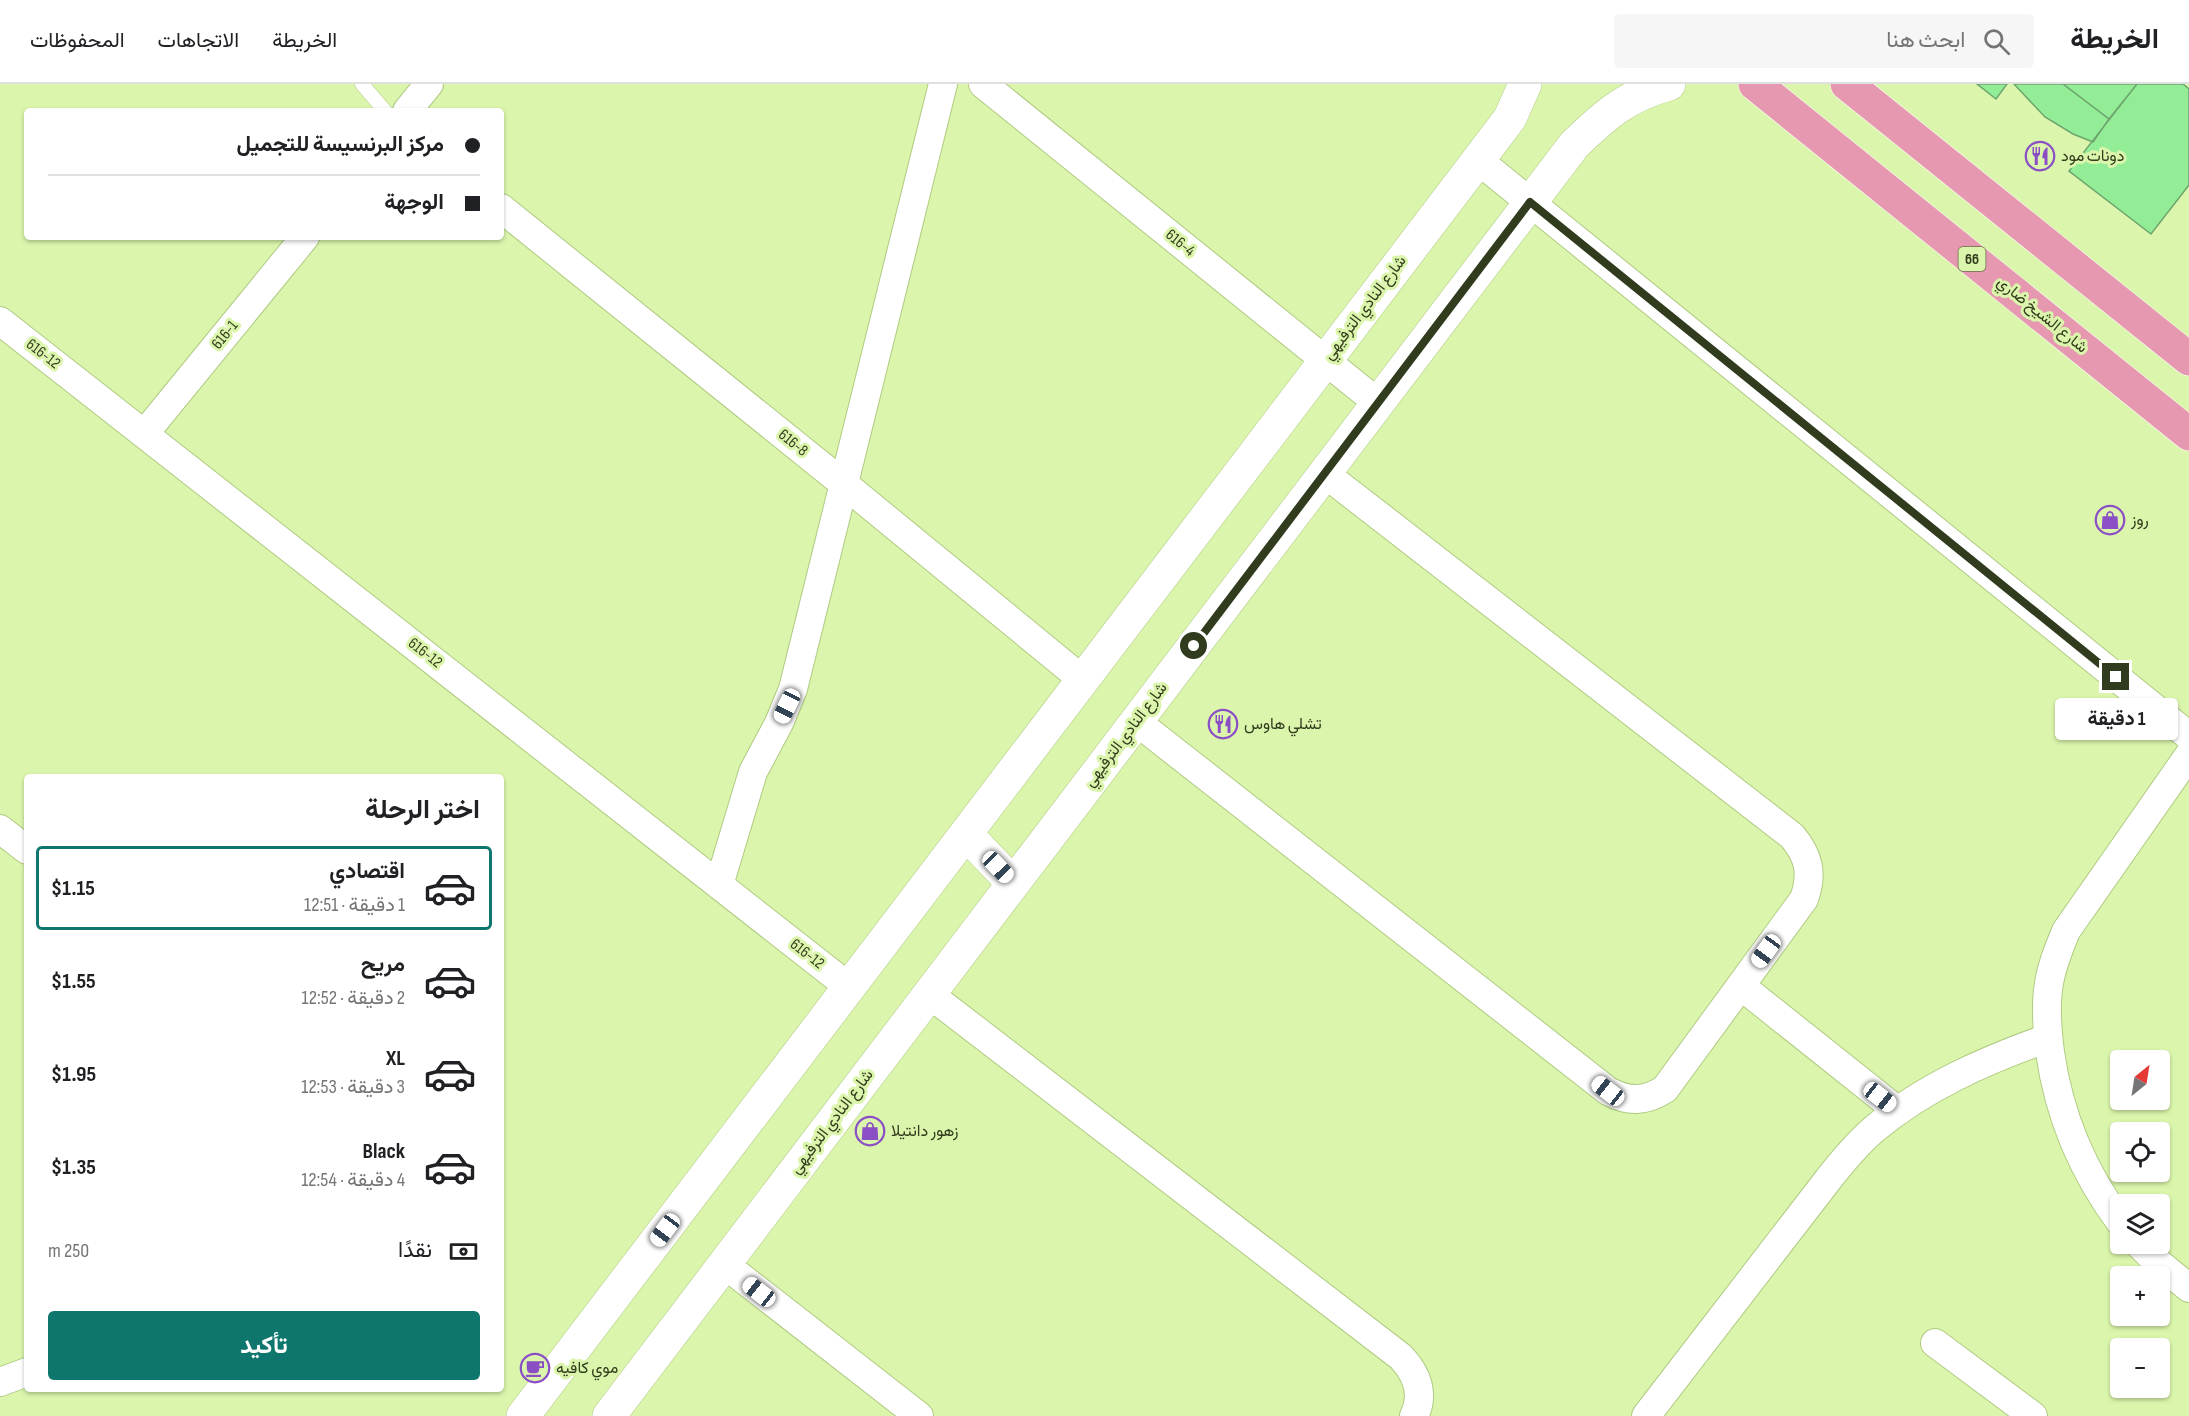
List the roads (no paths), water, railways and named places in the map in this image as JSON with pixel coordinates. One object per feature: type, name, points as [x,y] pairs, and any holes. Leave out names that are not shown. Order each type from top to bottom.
[{"type":"main road","name":"شارع الشيخ ضاري","points":[[1755,84],[2189,434]]},
{"type":"main road","points":[[1847,84],[2189,359]]},
{"type":"street","points":[[409,108],[429,84]]},
{"type":"street","points":[[719,885],[753,772],[779,723],[793,689],[943,84]]},
{"type":"street","name":"616-4","points":[[982,84],[1378,403]]},
{"type":"street","name":"شارع النادي الترفيهي","points":[[523,1416],[1478,160],[1510,117],[1525,84]]},
{"type":"street","name":"شارع النادي الترفيهي","points":[[609,1416],[1574,145],[1607,113],[1647,90],[1669,84]]},
{"type":"street","points":[[1478,160],[2189,736]]},
{"type":"street","name":"616-8","points":[[504,210],[1083,680]]},
{"type":"street","name":"616-1","points":[[146,433],[303,240]]},
{"type":"street","name":"616-12","points":[[0,321],[146,433],[849,987]]},
{"type":"street","points":[[1137,722],[1608,1091],[1619,1097],[1643,1100],[1665,1089],[1804,899],[1809,886],[1810,873],[1801,846],[1792,836],[1324,473]]},
{"type":"street","points":[[2110,1208],[2080,1160],[2064,1120],[2054,1080],[2048,1038],[2049,983],[2055,956],[2066,931],[2189,755]]},
{"type":"street","points":[[0,829],[24,848]]},
{"type":"street","points":[[966,834],[1014,883]]},
{"type":"street","points":[[1741,986],[1898,1111]]},
{"type":"street","points":[[929,994],[1401,1357],[1416,1376],[1419,1388],[1419,1400],[1414,1416]]},
{"type":"street","points":[[1646,1416],[1848,1155],[1872,1131],[1898,1111],[1968,1070],[2048,1038]]},
{"type":"street","points":[[2149,1254],[2189,1288]]},
{"type":"street","points":[[724,1264],[918,1416]]},
{"type":"street","points":[[1935,1343],[2033,1416]]},
{"type":"street","points":[[0,1382],[24,1373]]},
{"type":"lane","points":[[362,84],[382,108]]},
{"type":"place","name":"دونات مود","points":[[2040,156]]},
{"type":"place","name":"روز","points":[[2110,520]]},
{"type":"place","name":"تشلي هاوس","points":[[1223,724]]},
{"type":"place","name":"زهور دانتيلا","points":[[870,1131]]},
{"type":"place","name":"موي كافيه","points":[[535,1368]]}]
